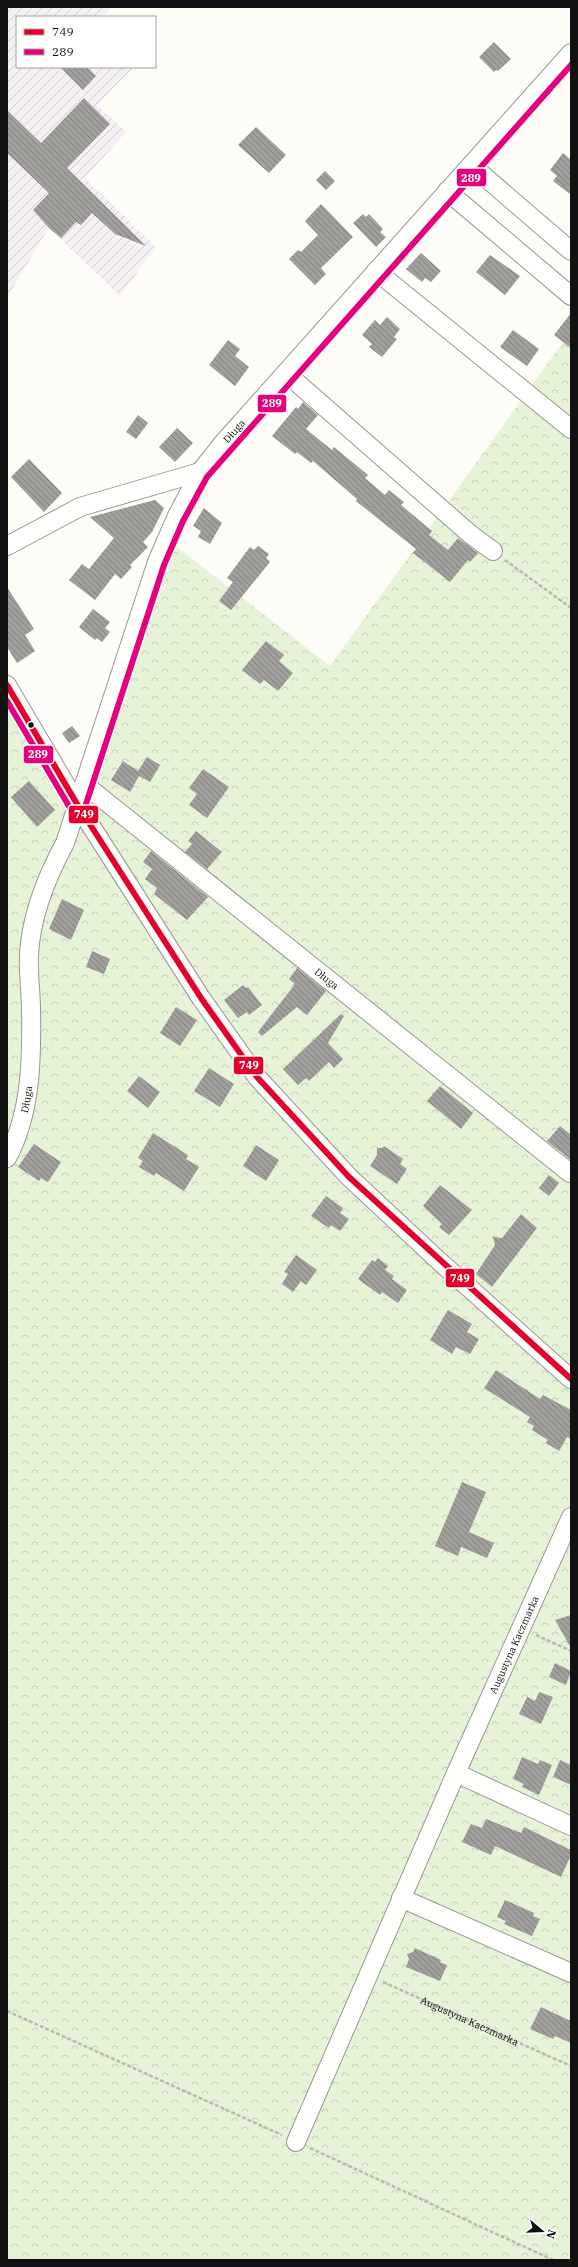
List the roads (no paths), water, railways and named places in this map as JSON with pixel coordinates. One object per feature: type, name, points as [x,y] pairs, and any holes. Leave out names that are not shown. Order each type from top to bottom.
[{"type":"street","name":"Długa","points":[[7,1158],[22,1121],[27,1094],[31,1011],[29,955],[36,913],[50,872],[65,843],[157,562],[176,518],[200,472],[376,271],[571,53]]},
{"type":"street","points":[[470,165],[571,251]]},
{"type":"street","points":[[448,192],[571,296]]},
{"type":"street","points":[[376,271],[571,429]]},
{"type":"street","points":[[287,374],[470,534],[493,551]]},
{"type":"street","points":[[7,546],[80,507],[200,472]]},
{"type":"street","points":[[7,685],[77,804],[201,998],[257,1077],[355,1182],[443,1265],[571,1378]]},
{"type":"street","name":"Długa","points":[[84,784],[570,1173]]},
{"type":"street","name":"Augustyna Kaczmarka","points":[[296,2142],[456,1773],[571,1517]]},
{"type":"street","points":[[456,1773],[571,1826]]},
{"type":"street","points":[[401,1898],[571,1973]]}]
